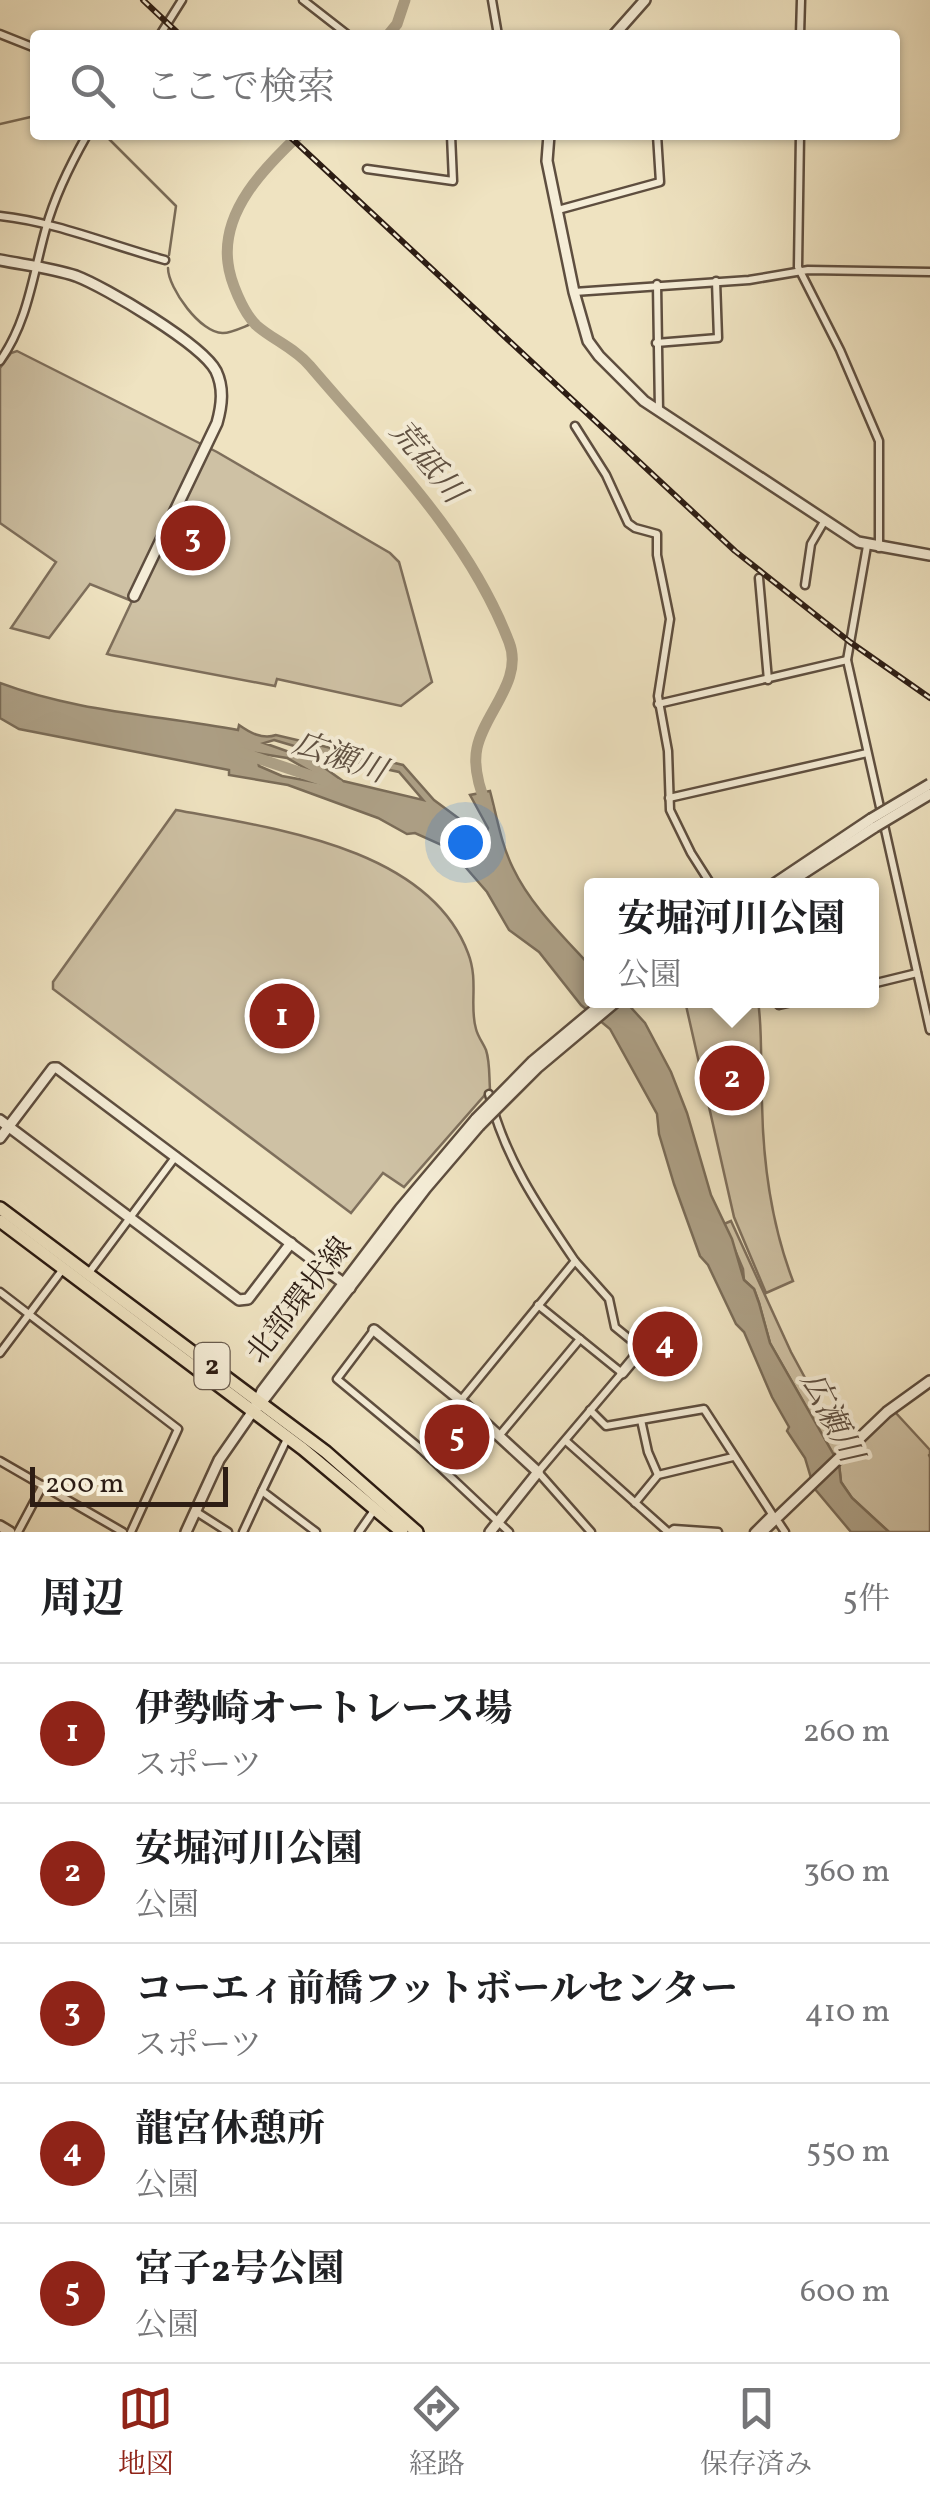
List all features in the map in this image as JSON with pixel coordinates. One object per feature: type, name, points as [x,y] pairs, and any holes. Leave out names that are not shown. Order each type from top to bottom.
[{"type":"main road","name":"2","points":[[0,1208],[257,1405],[288,1438],[402,1532]]},
{"type":"main road","name":"2","points":[[0,1221],[350,1472],[417,1532]]},
{"type":"street","points":[[163,30],[182,0]]},
{"type":"street","points":[[303,0],[342,30]]},
{"type":"street","points":[[492,0],[497,30]]},
{"type":"street","points":[[618,30],[645,0]]},
{"type":"street","points":[[800,30],[801,0]]},
{"type":"street","points":[[0,34],[30,46]]},
{"type":"street","points":[[0,361],[18,333],[47,223],[62,181],[84,140]]},
{"type":"street","points":[[368,170],[453,181],[451,140]]},
{"type":"street","points":[[548,140],[546,161],[574,292],[588,341],[599,356],[644,401],[867,546],[930,555]]},
{"type":"street","points":[[556,211],[660,182],[657,140]]},
{"type":"street","points":[[800,140],[800,272],[840,350],[879,442],[879,548]]},
{"type":"street","points":[[0,216],[47,223],[90,240],[165,260]]},
{"type":"street","points":[[0,260],[72,275],[107,292],[199,350],[219,380],[222,404],[217,423],[134,596]]},
{"type":"street","points":[[574,292],[800,272],[930,272]]},
{"type":"street","points":[[656,343],[718,338],[716,282]]},
{"type":"street","points":[[657,284],[659,411]]},
{"type":"street","points":[[0,348],[10,346]]},
{"type":"street","points":[[575,426],[603,469],[628,523],[657,534],[657,556],[670,618],[658,704],[668,751],[668,798],[678,828],[707,878]]},
{"type":"street","points":[[806,585],[811,544],[825,520]]},
{"type":"street","points":[[867,546],[847,660],[930,1030]]},
{"type":"street","points":[[759,578],[768,680]]},
{"type":"street","points":[[658,704],[847,660]]},
{"type":"street","points":[[668,798],[867,753]]},
{"type":"street","points":[[795,878],[930,784]]},
{"type":"street","points":[[784,878],[873,823],[930,794]]},
{"type":"street","points":[[879,982],[917,973]]},
{"type":"street","name":"北部環状線","points":[[186,1532],[220,1460],[348,1286],[477,1122],[534,1061],[597,1008]]},
{"type":"street","name":"北部環状線","points":[[477,1122],[608,1008]]},
{"type":"street","points":[[0,1138],[4,1123],[56,1068],[348,1286]]},
{"type":"street","points":[[490,1094],[496,1121],[529,1194],[575,1261],[609,1300],[614,1327],[642,1349],[490,1532]]},
{"type":"street","points":[[4,1123],[241,1301],[248,1299],[291,1243]]},
{"type":"street","points":[[88,1275],[176,1156]]},
{"type":"street","points":[[421,1449],[575,1261]]},
{"type":"street","points":[[0,1353],[64,1268]]},
{"type":"street","points":[[0,1292],[178,1429],[127,1532],[0,1461]]},
{"type":"street","points":[[538,1305],[622,1373]]},
{"type":"street","points":[[509,1532],[421,1449],[337,1379],[374,1330],[500,1436],[591,1532]]},
{"type":"street","points":[[500,1436],[580,1339]]},
{"type":"street","points":[[762,1532],[897,1403],[930,1381]]},
{"type":"street","points":[[590,1410],[606,1426],[704,1409],[772,1514],[754,1532]]},
{"type":"street","points":[[640,1420],[658,1475]]},
{"type":"street","points":[[243,1532],[288,1438]]},
{"type":"street","points":[[566,1441],[665,1531],[718,1532]]},
{"type":"street","points":[[634,1502],[658,1475],[733,1457]]},
{"type":"street","points":[[0,1526],[14,1532],[43,1486]]},
{"type":"street","points":[[262,1492],[316,1532]]},
{"type":"street","points":[[359,1532],[376,1508]]},
{"type":"street","points":[[195,1511],[228,1532]]},
{"type":"street","points":[[778,1523],[786,1532]]},
{"type":"shaded area","points":[[17,351],[217,452],[390,553],[399,562],[432,682],[401,706],[277,679],[275,686],[107,654],[132,601],[90,584],[49,638],[11,628],[56,562],[0,523],[0,368]]},
{"type":"shaded area","points":[[176,810],[300,835],[343,848],[419,888],[448,917],[471,963],[474,1020],[487,1055],[490,1089],[404,1187],[383,1173],[351,1213],[53,989],[53,982]]},
{"type":"shaded area","points":[[687,1008],[759,1008],[767,1171],[779,1238],[793,1281],[766,1293],[734,1217]]},
{"type":"shaded area","points":[[731,1221],[791,1352],[843,1448],[834,1456],[770,1343],[754,1289],[744,1280],[724,1224]]},
{"type":"shaded area","points":[[656,1317],[680,1360],[676,1362],[643,1327]]},
{"type":"shaded area","points":[[459,1407],[486,1431],[454,1469],[428,1444]]},
{"type":"shaded area","points":[[895,1412],[930,1450],[930,1532],[889,1532],[852,1498],[841,1482],[839,1464]]},
{"type":"water","points":[[0,683],[88,707],[238,730],[239,725],[261,736],[276,735],[403,765],[434,800],[486,834],[488,828],[470,795],[490,791],[505,850],[520,882],[584,959],[584,1007],[539,952],[509,930],[487,892],[444,846],[288,785],[19,729],[0,718]],"holes":[[[274,740],[399,772],[423,800],[343,781],[315,761],[264,743]],[[256,753],[287,758],[324,779],[326,784],[282,776],[259,766]]]},
{"type":"water","points":[[585,1008],[631,1008],[645,1023],[671,1072],[711,1195],[732,1239],[744,1280],[754,1289],[770,1343],[839,1464],[841,1482],[852,1498],[889,1532],[851,1532],[814,1488],[805,1458],[787,1431],[789,1427],[744,1332],[700,1256],[674,1184],[657,1114],[610,1029]]},
{"type":"waterway","name":"荒砥川","points":[[392,30],[405,0]]},
{"type":"waterway","points":[[0,124],[30,117]]},
{"type":"waterway","points":[[110,140],[176,206],[169,255]]},
{"type":"waterway","name":"荒砥川","points":[[294,140],[260,176],[238,208],[228,244],[231,278],[256,325],[304,360],[421,496],[492,603],[512,656],[507,683],[477,748],[478,778],[487,807]]},
{"type":"waterway","points":[[168,268],[180,298],[205,326],[223,333],[254,323]]},
{"type":"waterway","name":"広瀬川","points":[[242,753],[338,785]]},
{"type":"railway","points":[[143,0],[175,30]]},
{"type":"railway","points":[[293,140],[735,551],[850,642],[930,698]]},
{"type":"place","name":"コーエィ前橋フットボールセンター","points":[[193,538]]},
{"type":"place","name":"伊勢崎オートレース場","points":[[282,1016]]},
{"type":"place","name":"安堀河川公園","points":[[732,1078]]},
{"type":"place","name":"龍宮休憩所","points":[[665,1344]]},
{"type":"place","name":"宮子2号公園","points":[[457,1437]]}]
